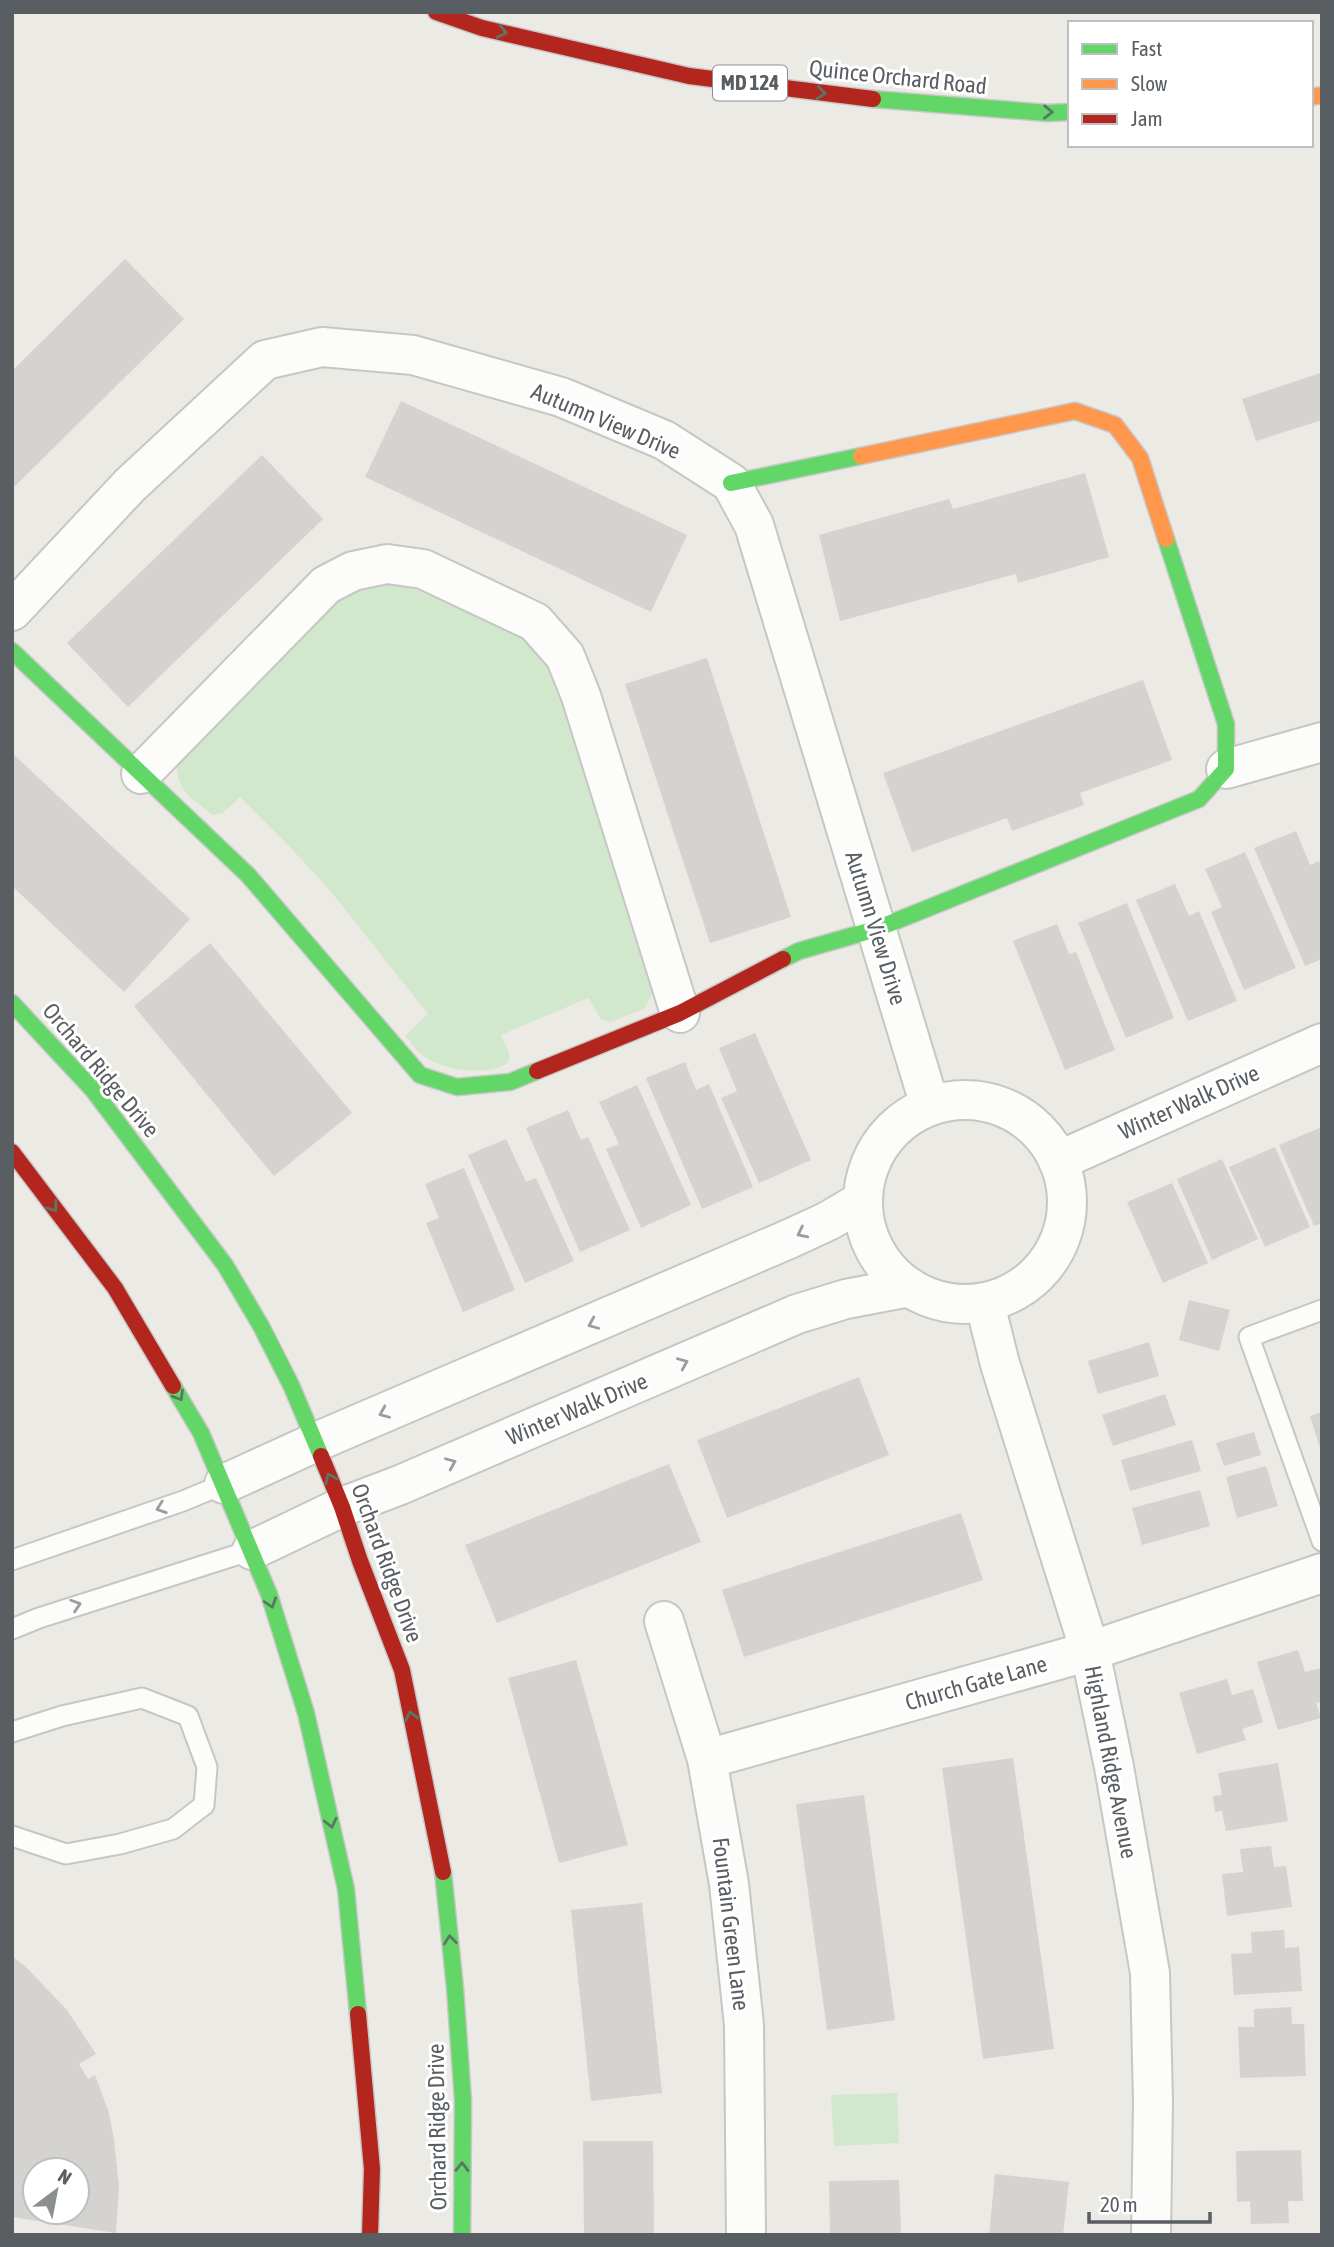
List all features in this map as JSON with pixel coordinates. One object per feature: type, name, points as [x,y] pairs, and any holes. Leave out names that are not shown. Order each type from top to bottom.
[{"type":"street","name":"Quince Orchard Road","points":[[436,12],[482,28],[689,76],[897,102],[1068,112]]},
{"type":"street","name":"Autumn View Drive","points":[[12,611],[130,485],[265,360],[322,347],[413,355],[561,397],[664,440],[732,483],[754,525],[930,1106]]},
{"type":"street","points":[[732,483],[1075,411],[1115,425],[1140,458],[1226,724],[1226,769]]},
{"type":"street","points":[[141,775],[326,585],[353,571],[387,564],[423,569],[535,622],[565,656],[581,696],[680,1013]]},
{"type":"street","points":[[12,651],[248,875],[420,1075],[457,1087],[510,1082],[680,1013],[799,951],[876,929],[1199,799],[1226,769],[1322,742]]},
{"type":"street","name":"Orchard Ridge Drive","points":[[12,1003],[93,1090],[225,1265],[261,1326],[316,1442],[402,1670],[441,1858],[455,1987],[463,2101],[462,2235]]},
{"type":"street","name":"Winter Walk Drive","points":[[1058,1161],[1322,1043]]},
{"type":"street","points":[[955,1100],[993,1103],[1029,1122],[1053,1149],[1058,1161],[1066,1182],[1069,1201],[1065,1224],[1054,1251],[1036,1275],[1015,1292],[985,1304],[952,1303],[909,1287],[878,1257],[865,1226],[862,1200],[866,1172],[886,1135],[917,1111],[955,1100]]},
{"type":"street","points":[[12,1152],[115,1288],[201,1433],[269,1594],[306,1713],[346,1889],[372,2169],[370,2235]]},
{"type":"street","points":[[224,1484],[789,1240],[862,1200]]},
{"type":"street","name":"Winter Walk Drive","points":[[251,1550],[342,1507],[400,1485],[797,1314],[846,1299],[909,1287]]},
{"type":"street","name":"Highland Ridge Avenue","points":[[985,1304],[1000,1364],[1090,1651],[1114,1767],[1150,1973],[1153,2102],[1151,2235]]},
{"type":"street","name":"Church Gate Lane","points":[[708,1759],[1090,1651],[1322,1573]]},
{"type":"street","name":"Fountain Green Lane","points":[[664,1621],[708,1759],[729,1884],[744,2025],[747,2235]]},
{"type":"lane","points":[[1322,1310],[1249,1337],[1322,1541]]},
{"type":"lane","points":[[12,1560],[183,1501],[224,1484]]},
{"type":"lane","points":[[12,1629],[52,1613],[251,1550]]},
{"type":"lane","points":[[12,1732],[62,1716],[142,1698],[188,1716],[207,1767],[204,1805],[173,1829],[120,1844],[66,1854],[12,1836]]},
{"type":"green space","points":[[395,583],[419,587],[517,633],[533,644],[549,663],[652,994],[645,1008],[611,1022],[601,1019],[588,998],[501,1035],[509,1053],[509,1062],[489,1070],[451,1068],[428,1059],[418,1051],[405,1036],[428,1014],[328,888],[240,797],[223,813],[212,815],[186,793],[177,772],[176,762],[327,608],[359,590]]},
{"type":"green space","points":[[897,2093],[899,2143],[834,2146],[831,2095]]},
{"type":"building","points":[[125,259],[184,319],[12,489],[12,371]]},
{"type":"building","points":[[1320,373],[1322,420],[1256,441],[1242,399]]},
{"type":"building","points":[[401,401],[687,535],[651,612],[365,477]]},
{"type":"building","points":[[262,455],[323,519],[128,707],[67,643]]},
{"type":"building","points":[[1085,473],[1109,557],[1018,583],[1016,574],[840,621],[819,535],[949,499],[953,509]]},
{"type":"building","points":[[707,658],[791,917],[710,943],[625,684]]},
{"type":"building","points":[[1143,680],[1172,760],[1080,793],[1084,805],[1012,831],[1007,818],[912,852],[883,773]]},
{"type":"building","points":[[12,753],[190,919],[124,992],[12,886]]},
{"type":"building","points":[[1296,831],[1310,865],[1319,861],[1322,869],[1322,959],[1305,966],[1254,848]]},
{"type":"building","points":[[1245,852],[1296,968],[1244,990],[1211,912],[1222,907],[1205,869]]},
{"type":"building","points":[[1175,884],[1189,916],[1199,911],[1237,1001],[1188,1021],[1136,900]]},
{"type":"building","points":[[1127,903],[1174,1018],[1126,1038],[1078,923]]},
{"type":"building","points":[[1057,924],[1069,954],[1076,952],[1115,1050],[1065,1070],[1013,941]]},
{"type":"building","points":[[210,943],[352,1113],[274,1176],[134,1006]]},
{"type":"building","points":[[755,1033],[811,1160],[759,1183],[721,1098],[737,1091],[719,1048]]},
{"type":"building","points":[[685,1062],[696,1090],[709,1084],[753,1187],[702,1209],[646,1078]]},
{"type":"building","points":[[637,1085],[691,1205],[641,1228],[606,1149],[619,1144],[599,1102]]},
{"type":"building","points":[[568,1110],[581,1140],[588,1137],[630,1230],[580,1252],[526,1128]]},
{"type":"building","points":[[1322,1127],[1322,1223],[1314,1226],[1279,1145]]},
{"type":"building","points":[[506,1139],[526,1182],[536,1178],[574,1261],[525,1283],[468,1155]]},
{"type":"building","points":[[1275,1147],[1310,1227],[1265,1247],[1229,1167]]},
{"type":"building","points":[[1222,1159],[1258,1239],[1212,1260],[1177,1179]]},
{"type":"building","points":[[464,1168],[515,1290],[463,1312],[426,1223],[439,1218],[425,1184]]},
{"type":"building","points":[[1172,1183],[1208,1263],[1163,1283],[1127,1202]]},
{"type":"building","points":[[1189,1300],[1230,1310],[1219,1351],[1179,1340]]},
{"type":"building","points":[[1149,1342],[1159,1376],[1098,1394],[1088,1361]]},
{"type":"building","points":[[859,1377],[889,1455],[727,1518],[697,1440]]},
{"type":"building","points":[[1165,1394],[1176,1425],[1113,1446],[1102,1415]]},
{"type":"building","points":[[1322,1412],[1322,1451],[1321,1451],[1310,1416]]},
{"type":"building","points":[[1254,1432],[1261,1455],[1224,1466],[1216,1443]]},
{"type":"building","points":[[1192,1440],[1201,1471],[1130,1491],[1121,1460]]},
{"type":"building","points":[[669,1464],[701,1542],[497,1623],[465,1545]]},
{"type":"building","points":[[1266,1466],[1278,1506],[1237,1518],[1226,1477]]},
{"type":"building","points":[[1200,1490],[1210,1526],[1142,1545],[1132,1508]]},
{"type":"building","points":[[961,1513],[983,1580],[744,1657],[722,1590]]},
{"type":"building","points":[[1298,1650],[1305,1672],[1322,1668],[1322,1702],[1316,1703],[1321,1718],[1278,1730],[1257,1662]]},
{"type":"building","points":[[576,1660],[628,1845],[559,1863],[508,1678]]},
{"type":"building","points":[[1227,1679],[1232,1695],[1253,1689],[1263,1722],[1242,1729],[1246,1740],[1197,1754],[1179,1693]]},
{"type":"building","points":[[1013,1758],[1054,2049],[983,2059],[942,1768]]},
{"type":"building","points":[[1278,1763],[1288,1821],[1226,1831],[1222,1811],[1215,1812],[1213,1796],[1222,1795],[1218,1773]]},
{"type":"building","points":[[864,1795],[895,2020],[827,2030],[796,1804]]},
{"type":"building","points":[[1271,1846],[1274,1867],[1286,1866],[1292,1907],[1227,1916],[1222,1874],[1243,1872],[1240,1849]]},
{"type":"building","points":[[642,1903],[662,2093],[591,2101],[571,1910]]},
{"type":"building","points":[[1284,1930],[1285,1948],[1299,1947],[1302,1991],[1234,1995],[1231,1954],[1252,1953],[1251,1932]]},
{"type":"building","points":[[12,1956],[67,2010],[96,2054],[79,2064],[88,2079],[95,2075],[109,2113],[119,2186],[116,2233],[70,2226],[91,2226],[91,2156],[21,2156],[21,2218],[12,2217]]},
{"type":"building","points":[[1291,2007],[1292,2024],[1304,2024],[1306,2076],[1240,2078],[1238,2027],[1254,2027],[1254,2009]]},
{"type":"building","points":[[583,2141],[653,2141],[654,2235],[584,2235]]},
{"type":"building","points":[[1301,2150],[1303,2201],[1288,2201],[1289,2223],[1251,2224],[1250,2201],[1237,2202],[1236,2151]]},
{"type":"building","points":[[995,2174],[1069,2182],[1063,2235],[989,2235]]},
{"type":"building","points":[[899,2180],[901,2235],[830,2235],[829,2181]]},
{"type":"traffic: fast","points":[[873,99],[1048,113],[1068,112]]},
{"type":"traffic: fast","points":[[731,483],[861,456]]},
{"type":"traffic: fast","points":[[783,959],[799,951],[876,929],[1199,799],[1226,769],[1226,724],[1166,539]]},
{"type":"traffic: fast","points":[[12,651],[248,875],[420,1075],[457,1087],[510,1082],[537,1071]]},
{"type":"traffic: fast","points":[[12,1003],[93,1090],[225,1265],[261,1326],[291,1385],[321,1456]]},
{"type":"traffic: fast","points":[[173,1386],[201,1433],[269,1594],[306,1713],[346,1889],[358,2014]]},
{"type":"traffic: fast","points":[[443,1872],[463,2101],[462,2235]]},
{"type":"traffic: slow","points":[[1313,97],[1322,95]]},
{"type":"traffic: slow","points":[[861,456],[1075,411],[1115,425],[1140,458],[1166,539]]},
{"type":"traffic: jam","points":[[436,12],[482,28],[689,76],[873,99]]},
{"type":"traffic: jam","points":[[537,1071],[680,1013],[783,959]]},
{"type":"traffic: jam","points":[[12,1152],[115,1288],[173,1386]]},
{"type":"traffic: jam","points":[[321,1456],[402,1670],[443,1872]]},
{"type":"traffic: jam","points":[[358,2014],[372,2169],[370,2235]]}]
